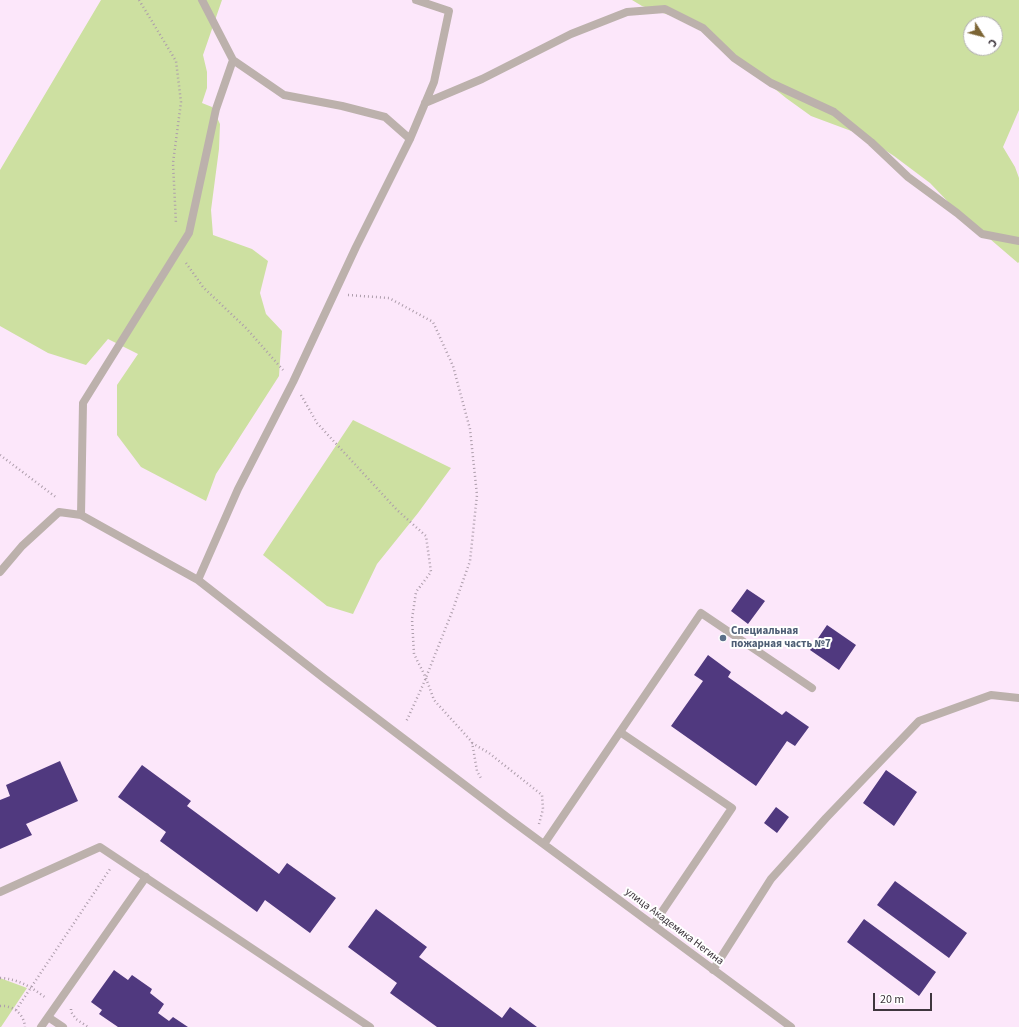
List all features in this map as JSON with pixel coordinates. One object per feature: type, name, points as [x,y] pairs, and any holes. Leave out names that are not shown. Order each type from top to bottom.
[{"type":"lane","points":[[202,0],[233,60],[284,95],[342,106],[385,117],[410,139]]},
{"type":"lane","points":[[198,580],[238,489],[293,382],[356,247],[410,139],[434,82],[449,11],[416,0]]},
{"type":"lane","points":[[425,103],[482,78],[571,34],[627,12],[665,9],[703,28],[734,58],[771,82],[834,112],[871,142],[908,177],[957,212],[982,234],[1019,241]]},
{"type":"lane","points":[[0,572],[22,546],[59,512],[81,515],[83,403],[189,233],[216,109],[233,60]]},
{"type":"lane","name":"улица Академика Негина","points":[[81,515],[198,580],[544,844],[791,1027]]},
{"type":"lane","points":[[544,844],[701,613],[812,688]]},
{"type":"lane","points":[[714,970],[772,879],[826,818],[919,721],[991,695],[1019,698]]},
{"type":"lane","points":[[620,732],[732,808],[653,925]]},
{"type":"lane","points":[[0,892],[100,847],[370,1027]]},
{"type":"lane","points":[[41,1027],[146,877]]},
{"type":"lane","points":[[48,1017],[63,1027]]},
{"type":"path","points":[[139,0],[176,61],[181,102],[173,162],[174,205],[178,251],[203,287],[247,329],[293,382],[317,423],[397,510],[426,536],[431,572],[416,592],[412,619],[414,654],[426,678],[434,700],[472,742],[489,753],[542,795],[543,809],[539,824],[544,844]]},
{"type":"path","points":[[334,294],[389,298],[432,322],[453,366],[470,429],[477,495],[470,561],[426,678],[400,735]]},
{"type":"path","points":[[0,455],[81,515]]},
{"type":"path","points":[[472,742],[477,771],[484,783]]},
{"type":"path","points":[[16,1010],[117,858]]},
{"type":"path","points":[[0,978],[21,982],[48,999]]},
{"type":"path","points":[[0,1006],[10,1006],[16,1010],[22,1016],[25,1027]]},
{"type":"green space","points":[[101,0],[222,0],[203,55],[207,72],[207,88],[202,103],[212,107],[220,124],[219,149],[211,210],[213,235],[252,249],[268,261],[260,293],[266,314],[282,331],[279,376],[216,474],[206,501],[141,467],[117,435],[117,385],[138,354],[108,339],[86,365],[48,353],[0,326],[0,170]]},
{"type":"green space","points":[[632,0],[1019,0],[1019,110],[1003,147],[1015,167],[1019,178],[1019,262],[1018,263],[955,209],[930,183],[894,156],[862,135],[811,116],[786,98],[707,34],[678,18],[642,6]]},
{"type":"green space","points":[[353,420],[451,468],[418,513],[377,564],[353,614],[327,606],[263,555]]},
{"type":"green space","points":[[0,978],[27,988],[1,1027],[0,1027]]},
{"type":"building","points":[[747,589],[765,601],[748,624],[731,611]]},
{"type":"building","points":[[827,625],[856,645],[839,670],[810,650]]},
{"type":"building","points":[[708,655],[731,672],[728,677],[782,715],[786,711],[809,727],[795,746],[787,741],[756,786],[671,726],[703,681],[694,675]]},
{"type":"building","points":[[60,761],[78,801],[26,824],[32,835],[0,849],[0,800],[10,796],[6,785]]},
{"type":"building","points":[[142,765],[191,801],[187,806],[279,874],[287,863],[336,898],[310,933],[265,900],[257,912],[160,841],[166,832],[118,797]]},
{"type":"building","points":[[886,770],[917,792],[894,826],[863,803]]},
{"type":"building","points":[[776,807],[789,817],[777,833],[764,823]]},
{"type":"building","points":[[895,881],[967,933],[949,958],[877,905]]},
{"type":"building","points":[[376,909],[427,947],[419,957],[502,1018],[510,1007],[537,1027],[437,1027],[390,993],[397,983],[348,947]]},
{"type":"building","points":[[864,919],[936,972],[919,996],[847,942]]},
{"type":"building","points":[[114,970],[128,980],[132,975],[152,989],[150,993],[164,1004],[158,1013],[169,1021],[173,1017],[188,1027],[118,1027],[99,1014],[102,1010],[91,1002]]},
{"type":"place","name":"Специальная пожарная часть №7","points":[[723,638]]}]
